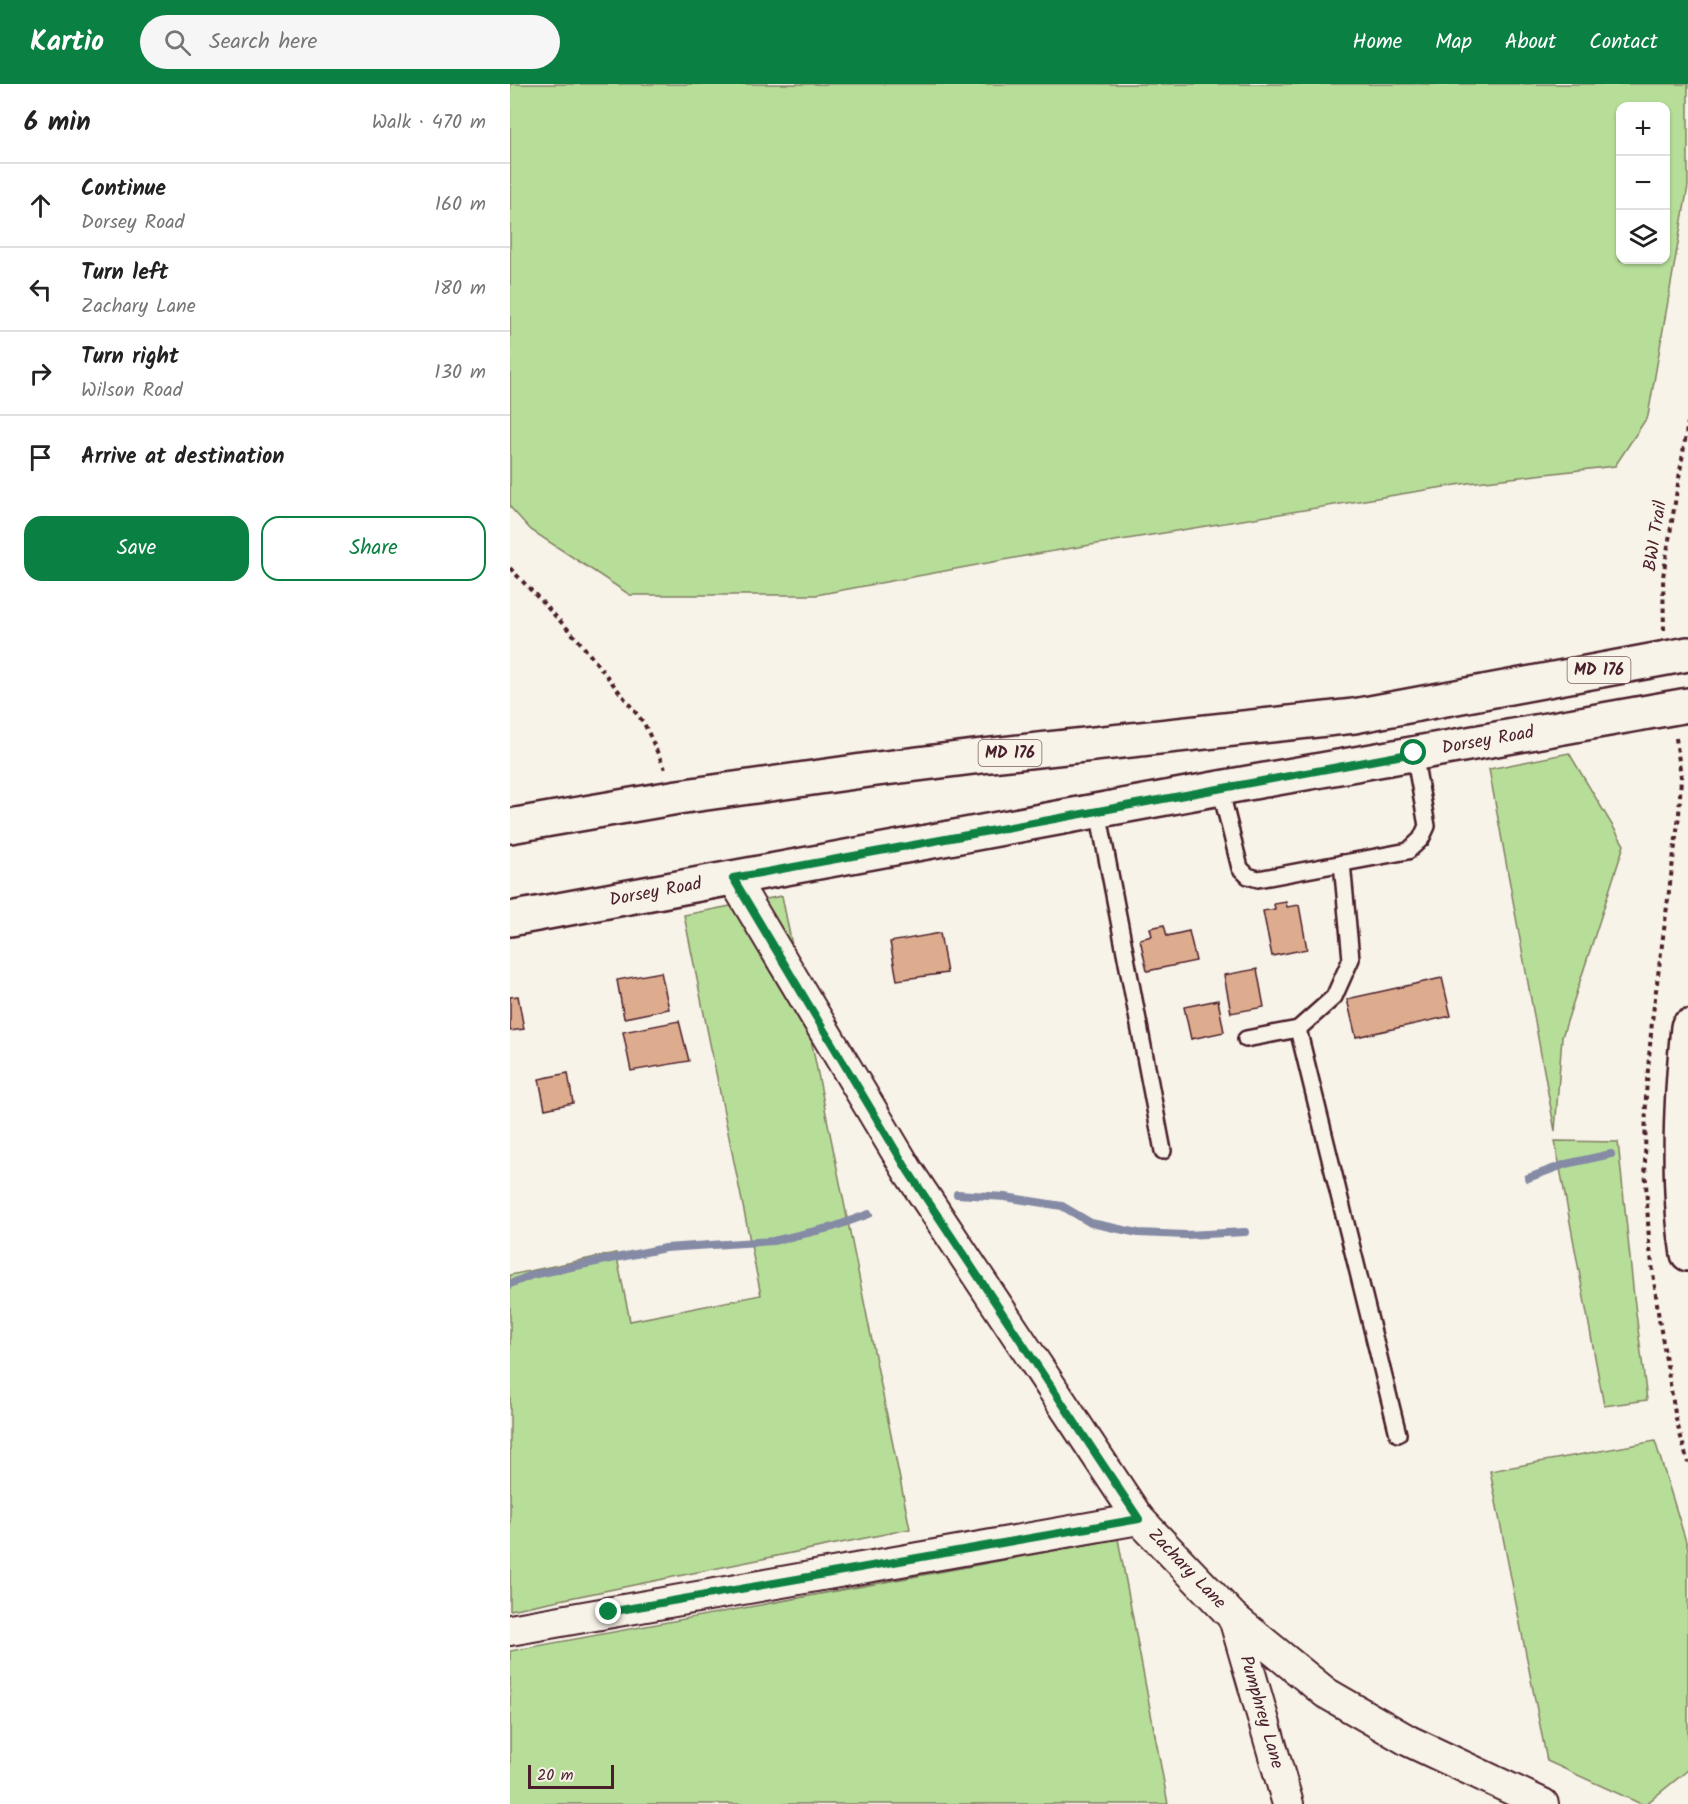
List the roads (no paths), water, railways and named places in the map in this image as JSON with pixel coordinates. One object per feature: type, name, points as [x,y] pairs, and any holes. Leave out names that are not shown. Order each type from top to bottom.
[{"type":"main road","name":"MD 176","points":[[510,826],[678,797],[982,756],[1354,716],[1688,654]]},
{"type":"main road","name":"Dorsey Road","points":[[510,919],[1220,788],[1688,705]]},
{"type":"main road","points":[[1688,1027],[1682,1156],[1683,1203],[1688,1254]]},
{"type":"street","name":"Zachary Lane","points":[[733,878],[908,1171],[1139,1519],[1234,1618],[1326,1693],[1408,1741],[1529,1801]]},
{"type":"street","points":[[510,1630],[1139,1519]]},
{"type":"street","name":"Pumphrey Lane","points":[[1234,1618],[1288,1804]]},
{"type":"lane","points":[[1220,788],[1240,868],[1248,876],[1258,879],[1408,851],[1421,839],[1426,826],[1414,753]]},
{"type":"lane","points":[[1098,811],[1163,1151]]},
{"type":"lane","points":[[1246,1039],[1298,1029],[1334,997],[1351,959],[1342,863]]},
{"type":"lane","points":[[1298,1029],[1398,1434]]},
{"type":"waterway","points":[[1528,1178],[1566,1164],[1611,1154]]},
{"type":"waterway","points":[[957,1194],[1005,1197],[1062,1206],[1091,1223],[1138,1233],[1186,1235],[1245,1232]]},
{"type":"waterway","points":[[510,1284],[532,1275],[665,1248],[773,1241],[833,1227],[869,1214]]}]
